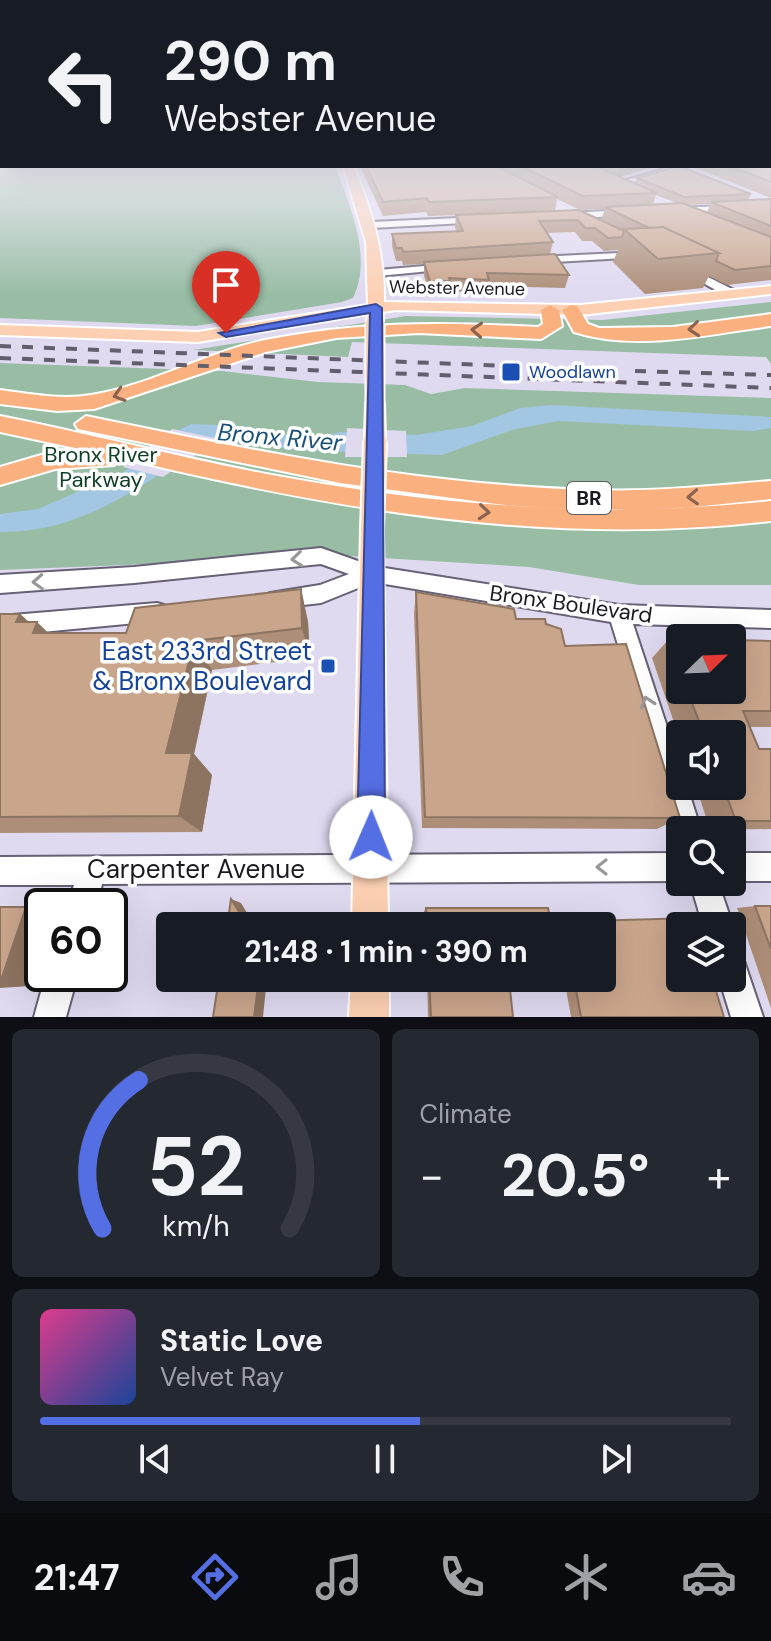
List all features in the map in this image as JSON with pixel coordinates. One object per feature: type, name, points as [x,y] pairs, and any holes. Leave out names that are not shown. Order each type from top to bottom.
[{"type":"highway","points":[[0,397],[57,404],[94,402],[272,344],[336,332],[419,327],[541,333],[553,326],[550,310]]},
{"type":"highway","points":[[571,310],[581,328],[601,334],[691,330],[771,320]]},
{"type":"highway","name":"BR","points":[[0,407],[137,451]]},
{"type":"highway","name":"BR","points":[[0,424],[137,451],[297,489],[406,505],[516,515],[713,517],[771,511]]},
{"type":"highway","points":[[0,476],[33,464],[137,451],[196,465]]},
{"type":"highway","name":"BR","points":[[196,465],[507,495],[671,498],[771,490]]},
{"type":"highway","points":[[713,517],[771,520]]},
{"type":"main road","points":[[362,201],[371,225],[378,273],[372,529],[370,912]]},
{"type":"main road","name":"Webster Avenue","points":[[0,330],[198,337],[376,315],[414,305],[571,310],[771,290]]},
{"type":"main road","points":[[369,1017],[370,992]]},
{"type":"street","points":[[705,222],[672,209],[771,206]]},
{"type":"street","points":[[558,211],[577,215],[643,213]]},
{"type":"street","points":[[577,215],[597,225]]},
{"type":"street","points":[[371,225],[494,219]]},
{"type":"street","points":[[526,261],[655,254],[626,240]]},
{"type":"street","points":[[668,260],[732,294]]},
{"type":"street","points":[[378,273],[456,266]]},
{"type":"street","name":"Bronx Boulevard","points":[[0,584],[124,576],[321,556],[372,574],[619,614],[771,619]]},
{"type":"street","points":[[255,602],[321,594],[372,574]]},
{"type":"street","points":[[0,626],[179,610]]},
{"type":"street","points":[[619,614],[684,816]]},
{"type":"street","name":"Carpenter Avenue","points":[[0,871],[666,867]]},
{"type":"street","points":[[746,867],[771,867]]},
{"type":"street","points":[[87,888],[92,870]]},
{"type":"street","points":[[50,1017],[57,992]]},
{"type":"street","points":[[739,992],[747,1017]]},
{"type":"green space","points":[[0,201],[348,201],[353,215],[360,249],[359,282],[353,298],[342,302],[196,326],[0,318]]},
{"type":"green space","points":[[771,302],[771,364],[766,357],[352,342],[348,357],[193,350],[406,316],[603,320]]},
{"type":"green space","name":"Bronx River Parkway","points":[[0,363],[222,371],[318,382],[405,385],[431,394],[465,388],[771,398],[771,585],[639,585],[529,567],[349,556],[0,570]]},
{"type":"water","name":"Bronx River","points":[[550,405],[771,417],[771,428],[754,431],[558,421],[512,430],[442,455],[296,450],[218,438],[207,442],[135,490],[84,516],[58,525],[0,532],[0,514],[38,509],[125,471],[176,431],[192,424],[243,426],[310,439],[341,432],[417,435],[472,426],[520,408]]},
{"type":"pier","points":[[347,428],[406,431],[407,457],[345,457]]},
{"type":"pier","points":[[172,429],[220,439],[163,477],[123,467]]},
{"type":"building","points":[[771,201],[771,226],[711,202]]},
{"type":"building","points":[[682,203],[771,237],[771,266],[735,270],[716,261],[719,253],[663,227],[649,228],[605,207]]},
{"type":"building","points":[[579,210],[624,231],[622,237],[608,238],[595,228],[585,228],[578,220],[539,221],[553,242],[403,252],[402,248],[396,248],[392,234],[463,231],[456,215]]},
{"type":"building","points":[[663,227],[719,253],[658,259],[624,229]]},
{"type":"building","points":[[555,254],[569,275],[487,273],[489,280],[449,278],[450,281],[430,282],[424,262]]},
{"type":"building","points":[[301,589],[302,628],[194,641],[166,753],[192,753],[179,816],[0,817],[0,614],[20,614],[16,622],[37,622],[33,633],[126,633],[135,608]]},
{"type":"building","points":[[416,592],[514,609],[516,619],[545,619],[546,624],[561,629],[565,646],[626,644],[666,773],[666,800],[674,800],[679,816],[425,817]]},
{"type":"building","points":[[746,640],[771,641],[771,711],[743,711],[759,749],[771,749],[771,821],[746,821],[746,816],[734,816],[728,800],[746,800],[746,720],[699,720],[692,704],[746,704]]},
{"type":"building","points":[[231,899],[239,912],[229,912]]},
{"type":"building","points":[[755,906],[771,906],[771,949]]},
{"type":"building","points":[[0,907],[24,907],[24,913],[0,983]]},
{"type":"building","points":[[426,908],[548,908],[549,912],[426,912]]},
{"type":"building","points":[[666,919],[666,992],[716,992],[724,1017],[581,1017],[577,992],[616,992],[616,920]]},
{"type":"building","points":[[217,992],[257,992],[254,1017],[213,1017]]},
{"type":"building","points":[[430,992],[510,992],[513,1017],[431,1017]]},
{"type":"railway","points":[[0,346],[535,367]]},
{"type":"railway","points":[[0,358],[771,388]]},
{"type":"railway","points":[[635,371],[771,375]]},
{"type":"place","name":"Woodlawn","points":[[511,372]]},
{"type":"place","name":"East 233rd Street & Bronx Boulevard","points":[[328,666]]},
{"type":"route","points":[[226,333],[376,308],[371,837]]}]
